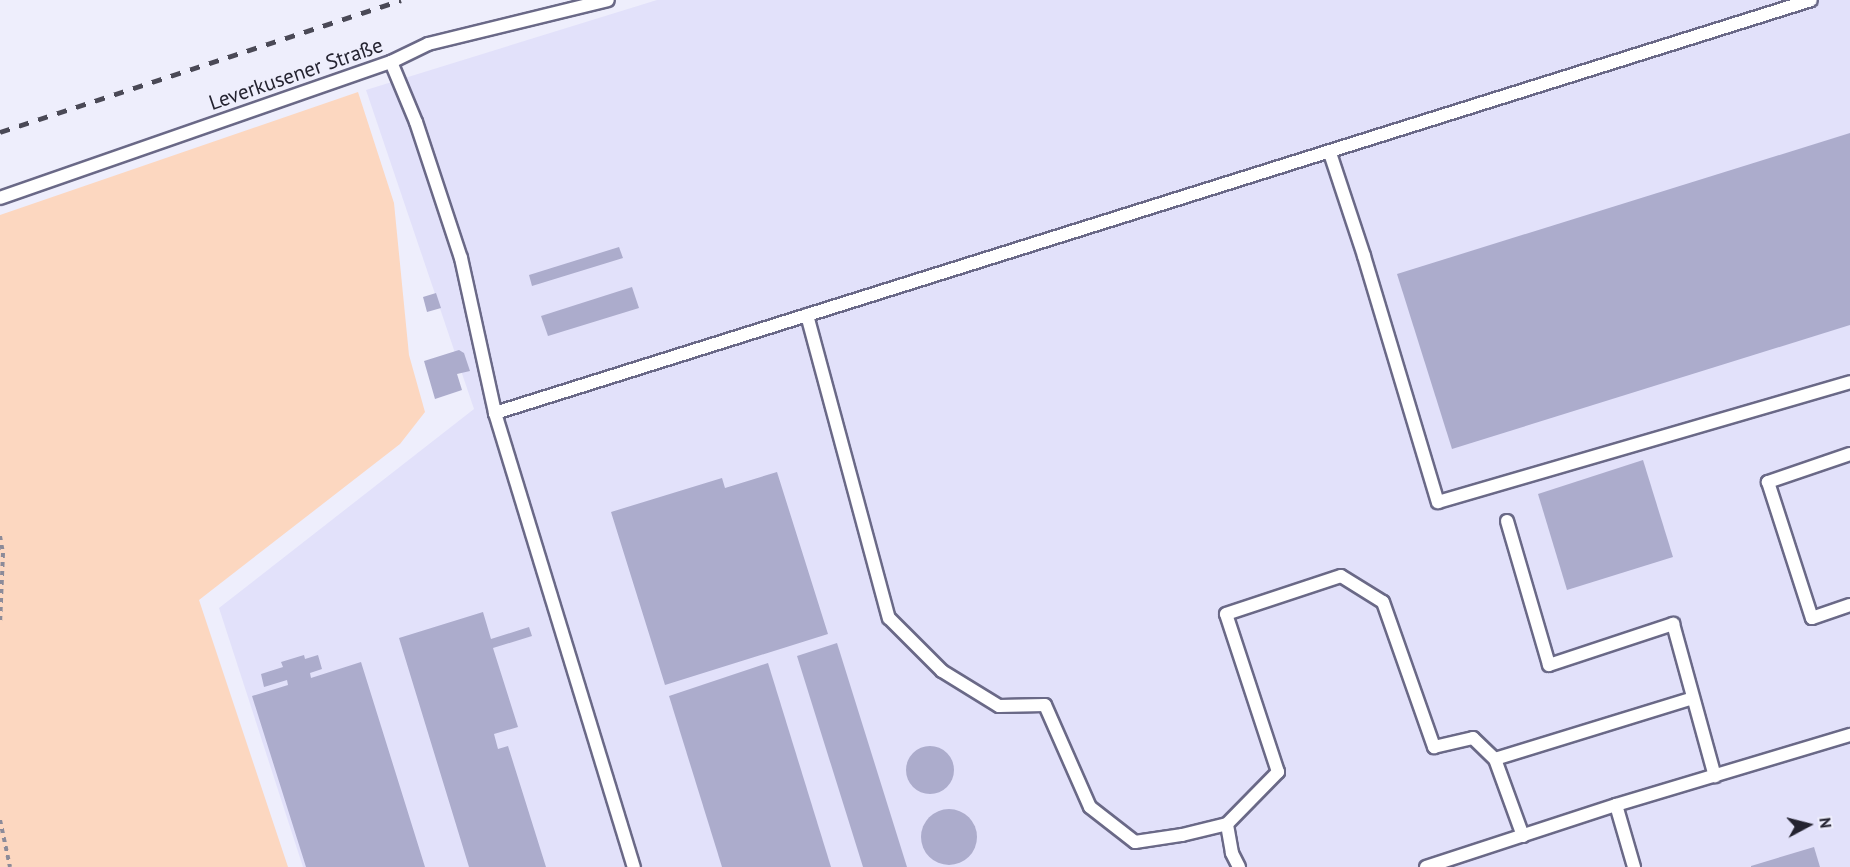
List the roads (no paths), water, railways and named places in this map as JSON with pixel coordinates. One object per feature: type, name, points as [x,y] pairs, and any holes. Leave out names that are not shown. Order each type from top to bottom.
[{"type":"lane","name":"Leverkusener Straße","points":[[0,198],[391,62],[428,44],[608,0]]},
{"type":"lane","points":[[495,413],[1247,176],[1330,153],[1811,0]]},
{"type":"lane","points":[[391,62],[416,122],[461,258],[495,413],[634,867]]},
{"type":"lane","points":[[1330,153],[1364,256],[1438,502],[1850,382]]},
{"type":"lane","points":[[807,315],[889,618],[942,671],[999,706],[1045,705],[1090,807],[1135,842],[1182,835],[1227,824],[1278,772],[1226,614],[1341,576],[1383,603],[1434,747],[1473,738],[1495,759],[1523,836]]},
{"type":"lane","points":[[1850,454],[1768,482],[1812,618],[1850,605]]},
{"type":"lane","points":[[1507,520],[1549,665],[1673,624],[1715,776]]},
{"type":"lane","points":[[1495,759],[1693,698]]},
{"type":"lane","points":[[1426,867],[1850,735]]},
{"type":"lane","points":[[1616,806],[1634,867]]},
{"type":"lane","points":[[1227,824],[1232,853],[1239,867]]},
{"type":"railway","points":[[0,132],[401,0]]}]
